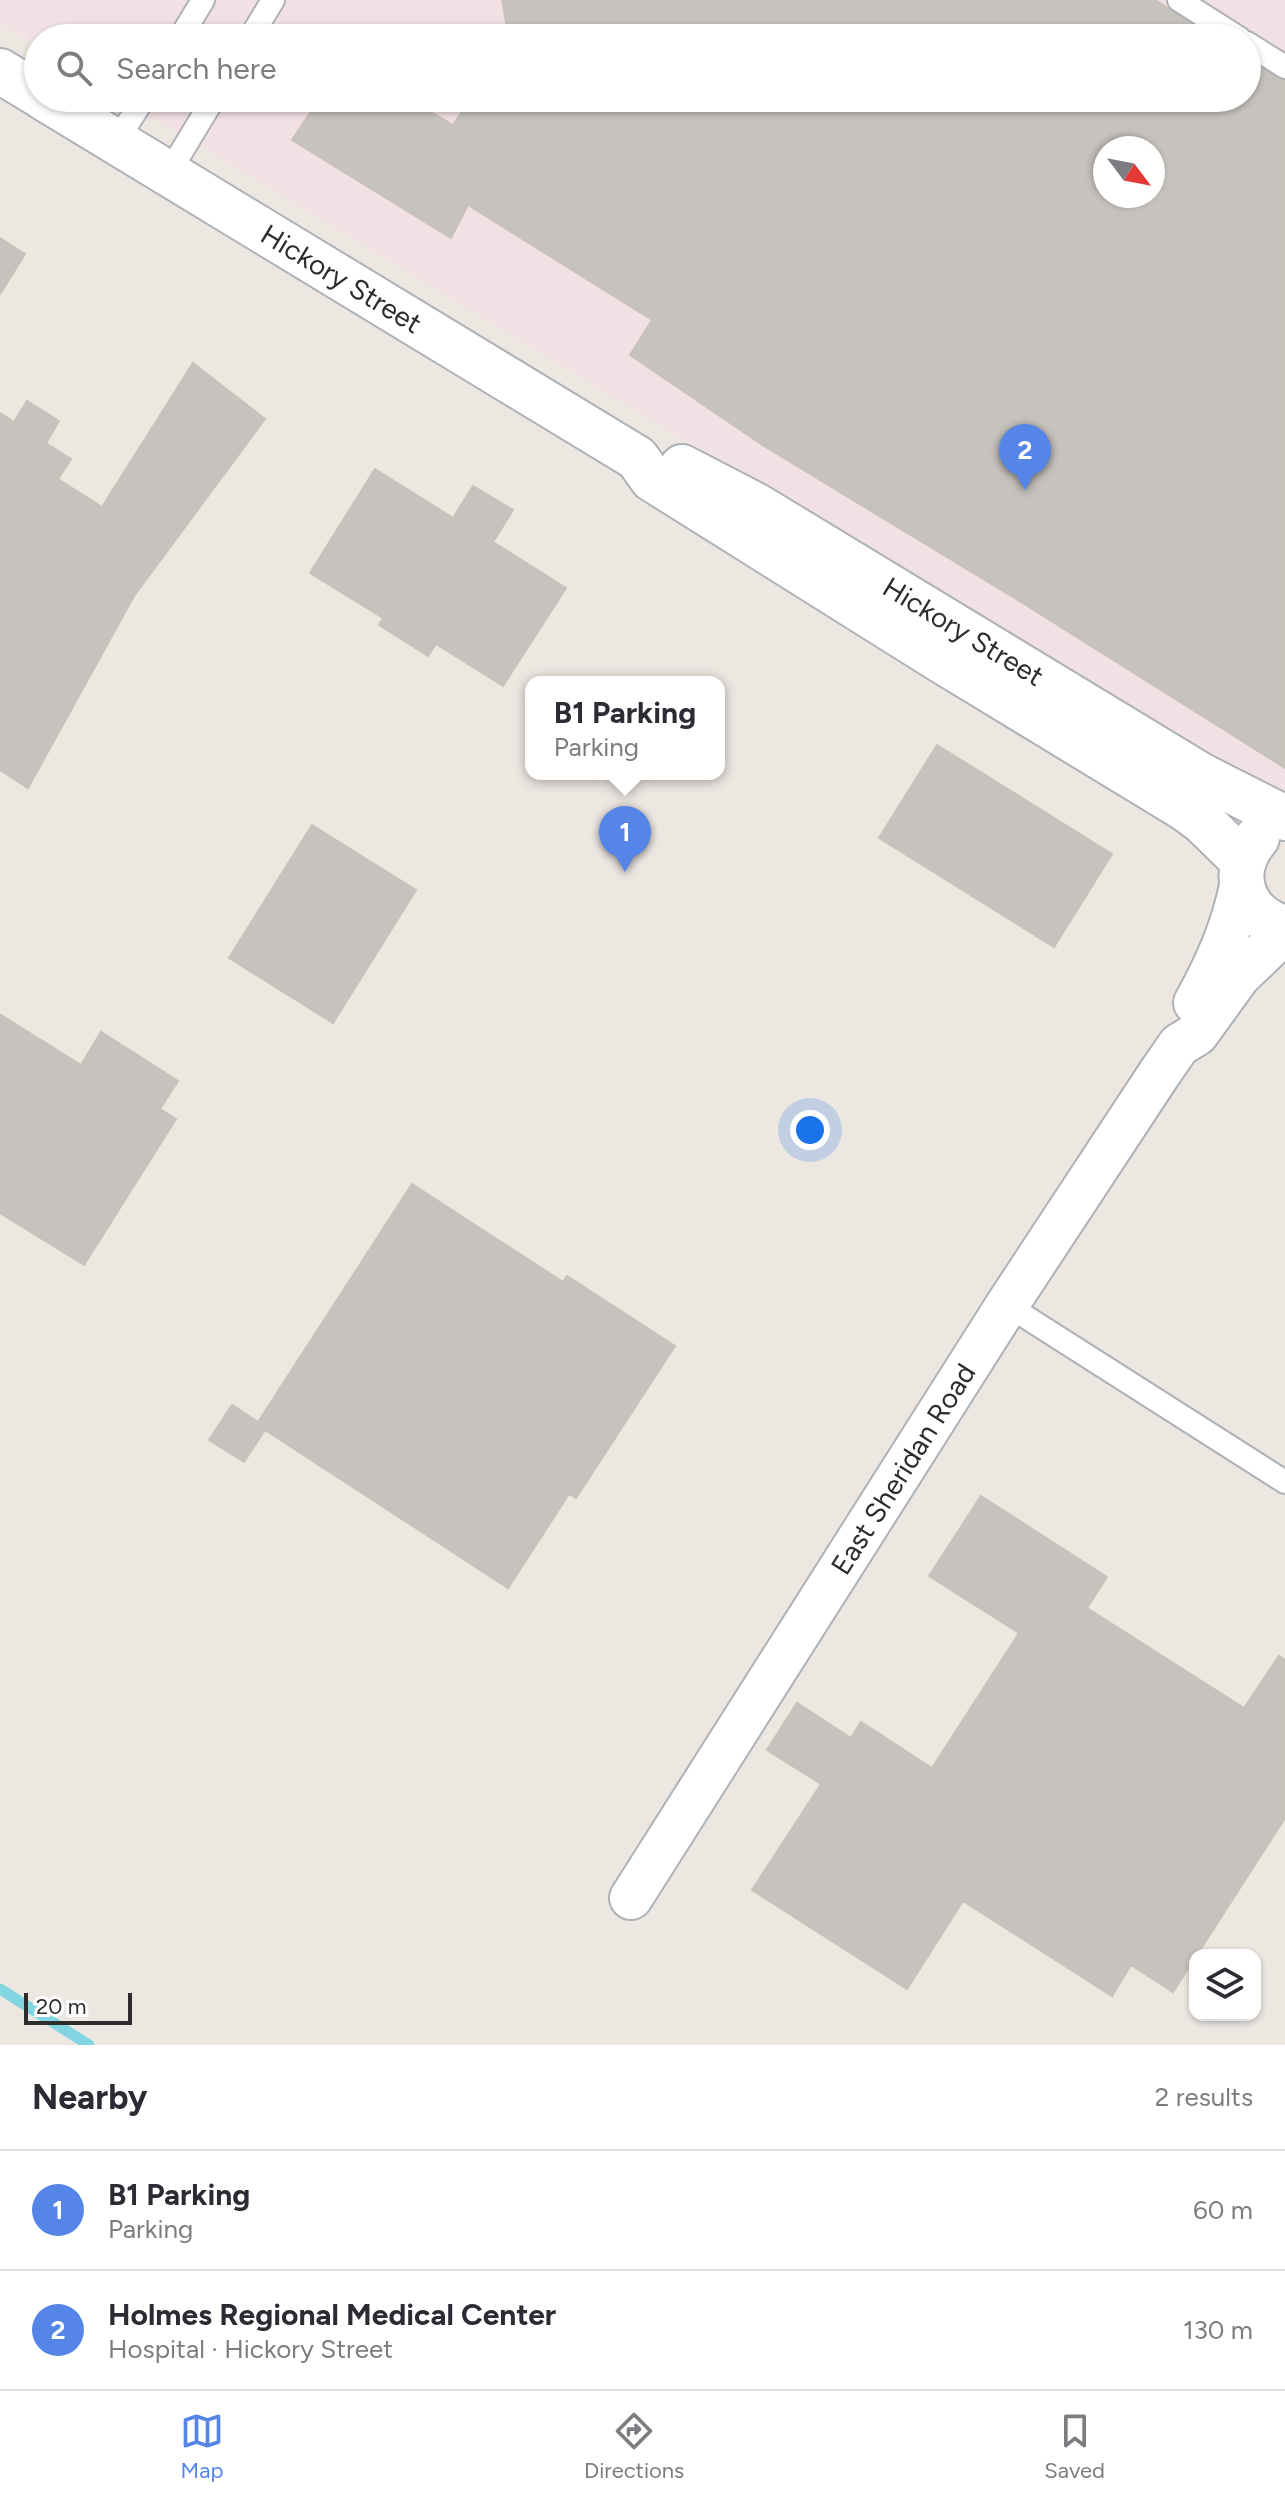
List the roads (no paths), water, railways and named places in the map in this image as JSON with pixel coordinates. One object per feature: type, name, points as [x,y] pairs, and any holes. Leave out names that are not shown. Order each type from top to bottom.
[{"type":"street","points":[[0,71],[24,86]]},
{"type":"street","name":"Hickory Street","points":[[67,112],[637,458],[652,479],[758,526],[948,643],[1202,821],[1242,873],[1258,913],[1285,930]]},
{"type":"street","name":"Hickory Street","points":[[948,643],[1285,818]]},
{"type":"street","points":[[1242,873],[1248,848],[1261,833],[1285,818]]},
{"type":"street","name":"East Sheridan Road","points":[[631,1898],[1007,1305],[1179,1045],[1182,1026],[1216,965],[1234,918],[1242,873]]},
{"type":"street","name":"East Sheridan Road","points":[[1179,1045],[1197,1034],[1239,976],[1285,930]]},
{"type":"lane","points":[[188,24],[203,0]]},
{"type":"lane","points":[[258,24],[273,0]]},
{"type":"lane","points":[[1179,0],[1217,24]]},
{"type":"lane","points":[[1261,52],[1285,67]]},
{"type":"lane","points":[[116,142],[135,112]]},
{"type":"lane","points":[[168,174],[206,112]]},
{"type":"lane","points":[[1007,1305],[1285,1482]]},
{"type":"waterway","points":[[0,1989],[89,2045]]},
{"type":"place","name":"Holmes Regional Medical Center","points":[[1025,490]]},
{"type":"place","name":"B1 Parking","points":[[625,872]]}]
